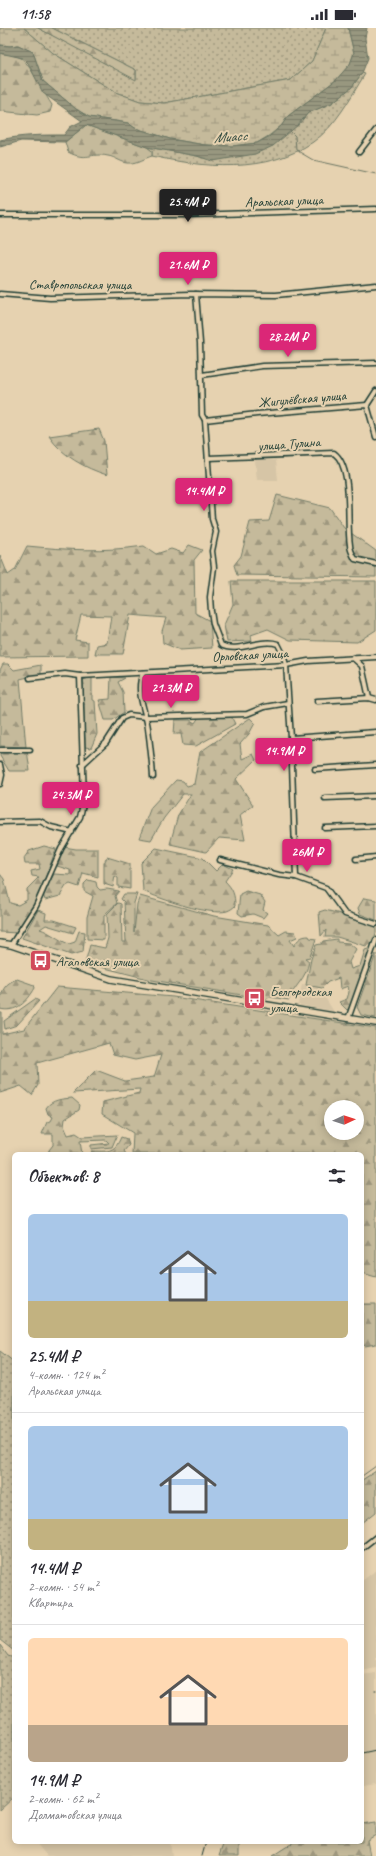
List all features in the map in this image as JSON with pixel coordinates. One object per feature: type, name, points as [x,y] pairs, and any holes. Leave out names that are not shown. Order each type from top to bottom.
[{"type":"main road","points":[[0,943],[11,945],[110,979],[376,1023]]},
{"type":"street","points":[[359,152],[376,130]]},
{"type":"street","name":"Аральская улица","points":[[0,215],[189,215],[376,209]]},
{"type":"street","name":"Ставропольская улица","points":[[0,294],[50,298],[196,294],[276,295],[376,285]]},
{"type":"street","points":[[196,294],[202,375],[202,415],[205,420],[212,519],[216,532],[212,551],[214,567],[210,597],[213,624],[221,645],[228,648],[269,641],[278,644],[283,654],[286,666],[291,738],[296,877]]},
{"type":"street","points":[[202,375],[262,366],[376,363]]},
{"type":"street","points":[[367,405],[376,391]]},
{"type":"street","name":"Жигулёвская улица","points":[[205,420],[256,414],[367,405],[376,436]]},
{"type":"street","name":"улица Тулина","points":[[208,458],[334,453],[342,461],[350,502],[350,545],[354,559],[376,564]]},
{"type":"street","points":[[365,656],[362,666],[369,698]]},
{"type":"street","name":"Орловская улица","points":[[30,678],[65,674],[80,676],[215,668],[286,666],[308,661],[365,656],[376,657]]},
{"type":"street","points":[[353,658],[362,666]]},
{"type":"street","points":[[143,673],[140,680],[140,697],[146,717],[153,777]]},
{"type":"street","points":[[11,945],[36,906],[61,849],[80,816],[84,800],[80,676]]},
{"type":"street","points":[[317,701],[369,698],[376,700]]},
{"type":"street","points":[[82,765],[106,743],[122,718],[129,715],[146,717],[247,714],[264,707],[288,702]]},
{"type":"street","points":[[291,738],[376,732]]},
{"type":"street","points":[[0,750],[30,750]]},
{"type":"street","points":[[0,765],[2,776],[0,784]]},
{"type":"street","points":[[316,769],[376,765]]},
{"type":"street","points":[[326,798],[376,796]]},
{"type":"street","points":[[0,822],[40,821],[51,827],[72,832]]},
{"type":"street","points":[[325,828],[376,826]]},
{"type":"street","points":[[356,859],[376,857]]},
{"type":"street","points":[[220,860],[279,875],[296,877],[326,888],[345,914],[376,924]]},
{"type":"street","points":[[348,1019],[376,940]]},
{"type":"street","points":[[364,1546],[376,1537]]},
{"type":"shaded area","name":"Миасс","points":[[348,28],[367,28],[365,38],[368,58],[362,73],[352,87],[332,103],[308,113],[298,125],[273,146],[255,154],[213,161],[197,156],[147,147],[86,125],[65,142],[21,141],[0,147],[0,140],[8,138],[64,135],[70,127],[82,121],[43,93],[28,63],[23,58],[0,53],[0,45],[18,45],[33,52],[43,81],[76,109],[89,117],[128,123],[135,128],[170,139],[205,145],[232,146],[257,143],[270,136],[282,125],[288,116],[336,80],[350,64],[354,53]]},
{"type":"shaded area","points":[[255,460],[276,460],[278,480],[257,480]]},
{"type":"shaded area","points":[[302,984],[318,986],[334,1012],[298,1005]]},
{"type":"shaded area","points":[[376,1570],[376,1668],[364,1671],[364,1579]]},
{"type":"shaded area","points":[[376,1673],[376,1784],[364,1786],[364,1675]]},
{"type":"shaded area","points":[[37,1844],[170,1844],[172,1856],[47,1856]]},
{"type":"green space","points":[[0,28],[24,28],[53,53],[115,92],[140,101],[164,103],[291,80],[312,61],[326,28],[348,28],[354,53],[350,64],[336,80],[288,116],[282,125],[270,135],[257,143],[232,146],[205,145],[170,139],[135,128],[128,123],[89,117],[76,109],[43,81],[33,52],[18,45],[0,45]]},
{"type":"green space","points":[[24,28],[38,28],[136,79],[136,70],[52,28],[326,28],[312,61],[291,80],[164,103],[140,101],[115,92],[53,53]]},
{"type":"green space","points":[[38,28],[52,28],[136,70],[136,80]]},
{"type":"green space","points":[[0,53],[16,56],[24,60],[52,105],[50,112],[37,115],[0,111]]},
{"type":"green space","points":[[362,73],[365,74],[336,120],[329,128],[313,142],[295,152],[275,159],[255,164],[234,166],[213,165],[152,156],[152,151],[147,147],[197,156],[213,161],[298,125],[308,113],[332,103],[352,87]]},
{"type":"green space","points":[[86,125],[147,147],[152,151],[152,156],[134,163],[128,163],[108,156],[97,155],[84,157],[68,152],[65,142]]},
{"type":"green space","points":[[99,429],[104,441],[107,475],[82,465],[67,455],[60,450],[49,436]]},
{"type":"green space","points":[[277,495],[330,508],[344,528],[376,551],[376,577],[237,575],[234,565],[241,556],[250,522],[269,521]]},
{"type":"green space","points":[[189,545],[202,550],[194,560],[195,613],[210,621],[212,648],[180,650],[163,643],[162,631],[166,618],[130,615],[123,654],[95,654],[97,645],[107,643],[111,616],[81,615],[75,640],[88,642],[88,656],[0,657],[0,555],[8,575],[15,570],[27,546],[86,550],[144,546],[156,554],[171,549],[183,553]]},
{"type":"green space","points":[[231,581],[376,581],[376,630],[357,642],[290,640],[268,629],[251,635],[252,641],[227,642],[224,625],[233,604]]},
{"type":"green space","points":[[3,664],[8,664],[14,670],[41,665],[41,674],[20,679],[26,747],[0,746],[0,670]]},
{"type":"green space","points":[[92,677],[92,700],[95,701],[97,734],[91,748],[85,747],[83,680]]},
{"type":"green space","points":[[111,677],[125,678],[118,682],[123,692],[124,712],[113,720],[105,720],[99,700],[110,699]]},
{"type":"green space","points":[[231,716],[235,724],[196,746],[183,745],[181,734],[174,734],[175,720],[190,720],[195,723],[199,717]]},
{"type":"green space","points":[[250,718],[255,723],[249,734],[240,744],[242,759],[253,754],[256,760],[236,779],[253,805],[240,815],[245,840],[219,838],[206,852],[170,844],[178,815],[191,794],[183,794],[164,818],[151,840],[139,838],[151,807],[176,780],[183,781],[187,786],[194,784],[200,752]]},
{"type":"green space","points":[[27,750],[30,771],[9,771],[0,756],[0,751]]},
{"type":"green space","points":[[44,846],[56,849],[36,903],[17,933],[0,932],[0,874],[4,879],[10,903],[18,905],[27,900],[27,889],[39,877],[32,876],[31,871],[40,869],[39,864],[25,864],[24,858],[29,851]]},
{"type":"green space","points":[[64,847],[76,849],[98,849],[98,877],[83,873],[79,887],[70,884],[66,886],[60,896],[45,900],[43,894],[54,874],[70,875],[70,870],[57,866]]},
{"type":"green space","points":[[156,848],[203,858],[216,871],[223,864],[233,869],[225,881],[233,892],[235,906],[227,911],[209,911],[173,902],[143,891],[141,863]]},
{"type":"green space","points":[[107,857],[130,864],[130,889],[118,887],[118,878],[115,876],[113,887],[104,884],[104,863]]},
{"type":"green space","points":[[88,880],[96,882],[97,887],[100,890],[107,889],[119,891],[115,896],[117,903],[104,915],[104,940],[87,939],[87,917],[93,896],[84,891],[84,884]]},
{"type":"green space","points":[[246,891],[260,895],[265,902],[263,910],[267,913],[263,918],[253,914],[242,916],[238,913],[240,894]]},
{"type":"green space","points":[[124,894],[137,894],[134,903],[134,932],[137,904],[140,896],[214,916],[268,925],[279,935],[286,931],[295,932],[297,937],[290,940],[294,946],[302,937],[309,936],[310,938],[316,939],[310,957],[305,958],[309,961],[303,978],[289,1000],[270,997],[266,999],[152,980],[85,963],[90,945],[105,948],[108,938],[107,914],[118,903],[121,904],[122,942],[126,942],[124,902],[121,899]]},
{"type":"green space","points":[[364,898],[376,900],[376,920],[360,914],[358,908]]},
{"type":"green space","points":[[38,910],[46,913],[45,920],[54,920],[76,927],[73,933],[46,925],[40,929],[69,944],[75,942],[79,931],[85,932],[83,952],[71,955],[22,938]]},
{"type":"green space","points":[[325,910],[376,923],[376,933],[373,943],[366,946],[337,937],[325,937],[326,930],[321,936],[319,912]]},
{"type":"green space","points":[[337,939],[337,942],[349,943],[356,949],[349,962],[351,969],[360,966],[365,950],[371,948],[352,1005],[347,1010],[339,1002],[347,999],[349,992],[348,986],[340,989],[339,978],[328,982],[322,988],[306,985],[311,959],[316,945],[321,944],[323,941]]},
{"type":"green space","points":[[376,954],[376,1018],[361,1015],[357,1007]]},
{"type":"green space","points":[[17,979],[34,985],[35,988],[25,1002],[16,1008],[6,1010],[0,1009],[1,995],[5,987]]},
{"type":"green space","points":[[57,987],[173,997],[376,1028],[376,1277],[364,1274],[364,1152],[132,1152],[133,1133],[102,1114],[103,1102],[139,1093],[140,1089],[73,1093],[96,1070],[125,1081],[154,1077],[161,1055],[135,1060],[113,1055],[109,1043],[37,1063],[38,1085],[32,1095],[21,1086],[0,1093],[0,1013],[2,1013],[2,1034],[24,1029]]},
{"type":"green space","points":[[35,999],[39,1001],[17,1025],[5,1029],[4,1021]]},
{"type":"green space","points":[[72,1098],[80,1105],[79,1110],[65,1119],[64,1126],[68,1135],[76,1133],[82,1137],[117,1135],[112,1147],[91,1149],[91,1145],[109,1143],[106,1140],[80,1141],[82,1152],[48,1152],[53,1145],[53,1134],[42,1134],[47,1122],[51,1121],[53,1117],[48,1114],[46,1108],[54,1101]]},
{"type":"green space","points":[[121,1137],[127,1139],[129,1145],[125,1152],[91,1151],[106,1151],[113,1149]]},
{"type":"green space","points":[[364,1304],[376,1304],[376,1344],[365,1346]]},
{"type":"green space","points":[[0,1351],[12,1360],[12,1649],[0,1640]]},
{"type":"green space","points":[[376,1471],[376,1512],[364,1521],[364,1479]]},
{"type":"green space","points":[[0,1645],[8,1656],[12,1657],[12,1799],[0,1810]]},
{"type":"green space","points":[[376,1822],[376,1835],[367,1840],[370,1856],[272,1856],[291,1844],[364,1844],[364,1824]]},
{"type":"green space","points":[[223,1844],[239,1844],[239,1856],[219,1856]]},
{"type":"waterway","points":[[290,131],[295,136],[296,150],[313,160],[376,174]]},
{"type":"waterway","points":[[364,1475],[376,1466]]},
{"type":"railway","points":[[364,1753],[376,1750]]},
{"type":"railway","points":[[202,1856],[205,1844]]},
{"type":"place","name":"Агаповская улица","points":[[41,961]]},
{"type":"place","name":"Белгородская улица","points":[[254,999]]}]
